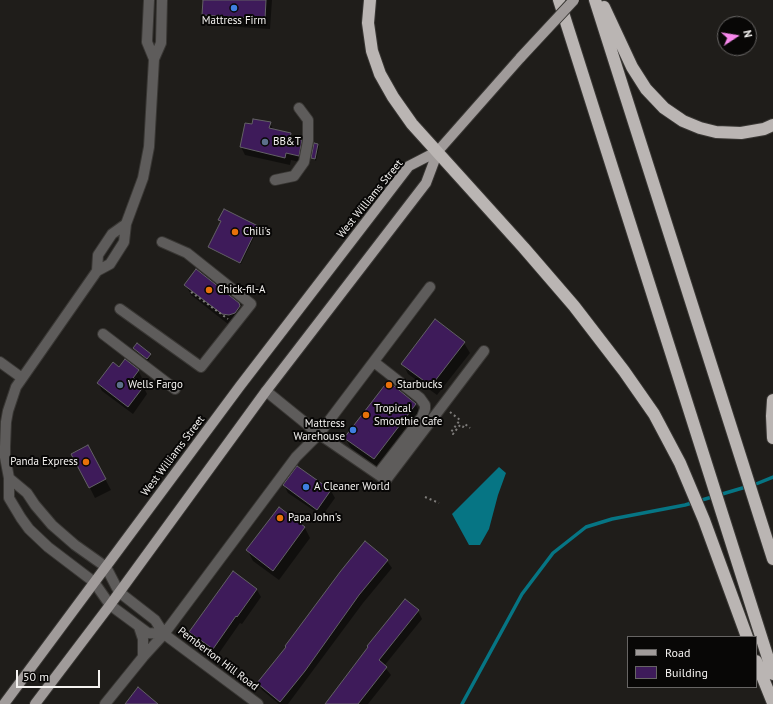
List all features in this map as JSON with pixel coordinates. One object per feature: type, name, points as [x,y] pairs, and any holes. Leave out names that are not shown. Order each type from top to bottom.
[{"type":"highway","points":[[370,0],[368,23],[372,51],[380,74],[393,98],[412,124],[438,151],[574,306],[624,371],[654,414],[680,463],[704,520],[747,636]]},
{"type":"highway","points":[[559,0],[773,674]]},
{"type":"highway","points":[[595,0],[773,559]]},
{"type":"highway","points":[[600,0],[632,67],[646,89],[664,108],[683,121],[700,128],[716,132],[741,133],[764,129],[773,125]]},
{"type":"highway","points":[[773,400],[773,438]]},
{"type":"highway","points":[[757,663],[773,703]]},
{"type":"main road","points":[[35,704],[110,605],[266,391],[426,183],[438,151],[521,56],[574,0]]},
{"type":"main road","name":"West Williams Street","points":[[4,704],[235,392],[409,166],[438,151]]},
{"type":"street","points":[[149,0],[147,42],[154,59]]},
{"type":"street","points":[[97,271],[110,264],[124,242],[126,224],[143,178],[149,147],[154,59],[161,43],[162,0]]},
{"type":"street","points":[[275,180],[294,176],[304,162],[308,141],[308,120],[299,108]]},
{"type":"street","points":[[97,271],[98,255],[112,234],[126,224]]},
{"type":"street","points":[[120,309],[201,368],[251,304],[187,253],[162,242]]},
{"type":"street","name":"Pemberton Hill Road","points":[[97,271],[22,378],[11,401],[6,422],[5,457],[9,478],[9,498],[15,510],[29,529],[54,552],[94,582],[110,605],[148,633],[164,634]]},
{"type":"street","points":[[104,704],[164,634],[296,457],[319,434],[430,287]]},
{"type":"street","points":[[103,334],[175,389]]},
{"type":"street","points":[[266,391],[319,434],[386,480],[484,351]]},
{"type":"street","points":[[0,362],[22,378]]},
{"type":"street","points":[[374,362],[420,398],[425,405],[422,417],[378,474]]},
{"type":"street","points":[[9,478],[27,493],[52,525],[75,545],[106,567],[119,592]]},
{"type":"street","name":"Pemberton Hill Road","points":[[119,592],[155,620],[164,634],[258,704]]},
{"type":"street","points":[[139,627],[143,639],[143,658]]},
{"type":"path","points":[[191,292],[232,322]]},
{"type":"path","points":[[449,411],[470,428]]},
{"type":"path","points":[[460,420],[451,432],[453,434],[460,425],[463,427],[466,424]]},
{"type":"path","points":[[425,497],[439,503]]},
{"type":"water","points":[[499,467],[506,473],[498,495],[489,529],[480,545],[469,545],[452,514]]},
{"type":"building","name":"Mattress Firm","points":[[203,0],[266,0],[265,19],[202,15]]},
{"type":"building","name":"BB&T","points":[[253,119],[271,122],[269,128],[291,133],[290,138],[302,140],[299,156],[286,153],[285,158],[240,147],[245,123],[252,124]]},
{"type":"building","points":[[314,143],[318,144],[315,159],[311,158]]},
{"type":"building","name":"Chili's","points":[[224,209],[258,226],[240,263],[208,247],[221,221],[218,220]]},
{"type":"building","name":"Chick-fil-A","points":[[196,269],[239,303],[240,306],[235,313],[229,315],[222,314],[184,285]]},
{"type":"building","points":[[435,319],[465,342],[431,386],[401,364]]},
{"type":"building","points":[[137,343],[151,354],[147,359],[133,348]]},
{"type":"building","name":"Wells Fargo","points":[[125,359],[139,370],[133,378],[144,386],[128,407],[97,383],[113,362],[119,367]]},
{"type":"building","points":[[388,381],[416,404],[374,459],[344,438]]},
{"type":"building","name":"Panda Express","points":[[88,445],[106,479],[89,488],[71,454]]},
{"type":"building","name":"A Cleaner World","points":[[297,466],[331,490],[317,510],[283,485]]},
{"type":"building","points":[[279,507],[305,527],[273,571],[246,550]]},
{"type":"building","points":[[365,541],[388,560],[359,595],[305,671],[280,702],[257,683],[286,647],[285,646],[340,572]]},
{"type":"building","points":[[233,571],[257,589],[213,649],[189,632]]},
{"type":"building","points":[[405,599],[419,610],[379,660],[387,667],[358,704],[325,704],[368,647],[367,646]]},
{"type":"building","points":[[138,687],[158,704],[125,704]]},
{"type":"waterway","points":[[462,704],[522,594],[553,553],[586,527],[612,519],[685,505],[756,484],[773,477]]},
{"type":"place","name":"Mattress Firm","points":[[234,8]]},
{"type":"place","name":"BB&T","points":[[265,142]]},
{"type":"place","name":"Chili's","points":[[235,232]]},
{"type":"place","name":"Chick-fil-A","points":[[209,290]]},
{"type":"place","name":"Wells Fargo","points":[[120,385]]},
{"type":"place","name":"Starbucks","points":[[389,385]]},
{"type":"place","name":"Tropical Smoothie Cafe","points":[[366,415]]},
{"type":"place","name":"Mattress Warehouse","points":[[353,430]]},
{"type":"place","name":"Panda Express","points":[[86,462]]},
{"type":"place","name":"A Cleaner World","points":[[306,487]]},
{"type":"place","name":"Papa John's","points":[[280,518]]}]
